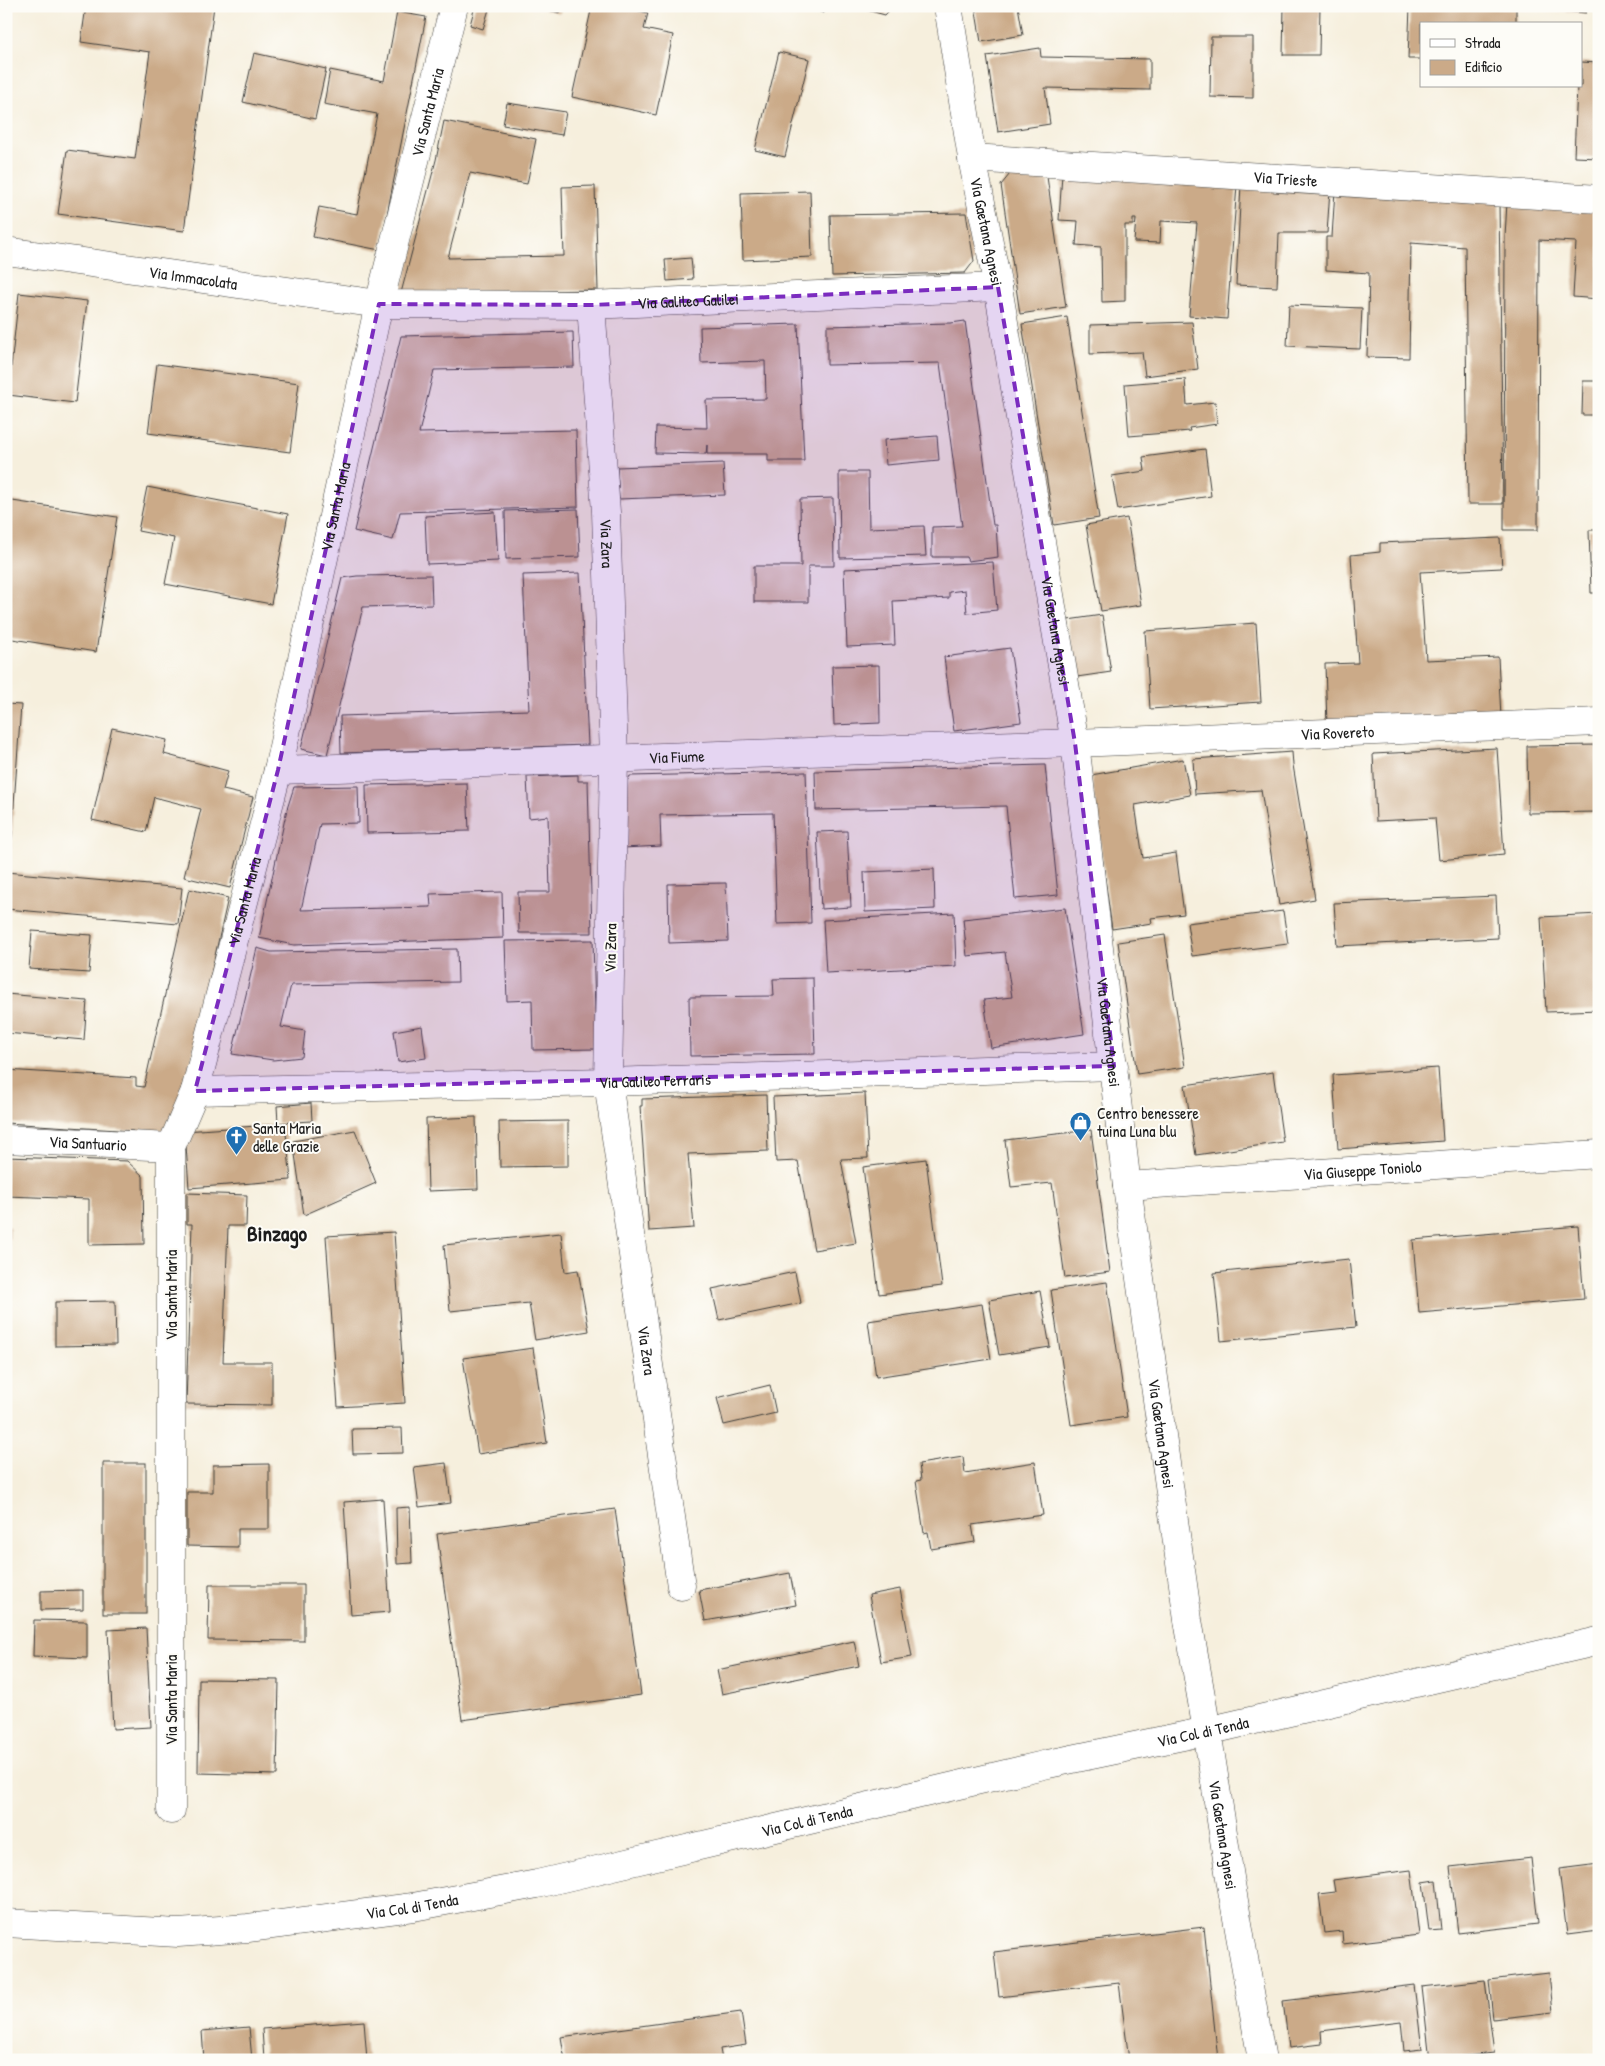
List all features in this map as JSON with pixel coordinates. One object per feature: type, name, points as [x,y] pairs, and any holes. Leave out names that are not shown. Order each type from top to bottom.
[{"type":"street","name":"Via Santa Maria","points":[[171,1810],[171,1147],[195,1091],[278,770],[379,304],[454,6]]},
{"type":"street","name":"Via Gaetana Agnesi","points":[[948,6],[972,158],[998,287],[1075,743],[1127,1186],[1188,1620],[1262,2060]]},
{"type":"street","name":"Via Trieste","points":[[972,158],[1599,199]]},
{"type":"street","name":"Via Immacolata","points":[[6,251],[379,304]]},
{"type":"street","name":"Via Galileo Galilei","points":[[379,304],[591,306],[998,287]]},
{"type":"street","name":"Via Zara","points":[[591,306],[606,512],[614,758],[608,1082],[681,1586]]},
{"type":"street","name":"Via Rovereto","points":[[1075,743],[1599,722]]},
{"type":"street","name":"Via Fiume","points":[[278,770],[1075,743]]},
{"type":"street","name":"Via Galileo Ferraris","points":[[195,1091],[608,1082],[1114,1066]]},
{"type":"street","name":"Via Santuario","points":[[6,1139],[171,1147]]},
{"type":"street","name":"Via Giuseppe Toniolo","points":[[1127,1186],[1599,1154]]},
{"type":"street","name":"Via Col di Tenda","points":[[6,1923],[178,1933],[248,1928],[413,1907],[537,1884],[1056,1762],[1207,1731],[1599,1641]]},
{"type":"highlighted area","points":[[998,287],[1075,743],[1114,1066],[195,1091],[278,770],[379,304],[591,305]]},
{"type":"building","points":[[86,6],[214,6],[184,231],[58,214],[67,150],[135,159],[150,52],[81,42]]},
{"type":"building","points":[[475,6],[490,6],[483,29],[470,25]]},
{"type":"building","points":[[533,6],[561,6],[560,13]]},
{"type":"building","points":[[592,6],[618,6],[648,13],[644,29],[673,35],[656,115],[572,97]]},
{"type":"building","points":[[800,6],[825,6],[824,13]]},
{"type":"building","points":[[852,6],[893,6],[885,15]]},
{"type":"building","points":[[975,6],[1018,6],[1023,35],[981,42]]},
{"type":"building","points":[[1284,6],[1320,6],[1319,55],[1283,55]]},
{"type":"building","points":[[1410,6],[1516,6],[1516,22],[1420,22],[1420,59],[1408,59]]},
{"type":"building","points":[[1556,6],[1586,6],[1586,13],[1555,10]]},
{"type":"building","points":[[397,12],[426,17],[380,250],[313,237],[319,207],[357,214],[377,114],[324,104],[330,70],[384,81]]},
{"type":"building","points":[[1211,37],[1253,37],[1253,98],[1210,97]]},
{"type":"building","points":[[1040,48],[1041,57],[1150,59],[1150,90],[1045,88],[1050,124],[998,132],[987,56]]},
{"type":"building","points":[[779,52],[809,59],[785,157],[755,150]]},
{"type":"building","points":[[254,53],[326,69],[315,119],[243,102]]},
{"type":"building","points":[[1582,62],[1599,63],[1599,158],[1574,157],[1577,88],[1582,88]]},
{"type":"building","points":[[507,103],[566,112],[562,135],[503,125]]},
{"type":"building","points":[[6,118],[11,119],[7,144],[6,144]]},
{"type":"building","points":[[444,121],[536,139],[527,184],[470,173],[448,258],[564,256],[562,187],[595,186],[598,290],[401,293],[436,160]]},
{"type":"building","points":[[1014,169],[1046,170],[1066,307],[1020,314],[1001,185]]},
{"type":"building","points":[[1062,174],[1237,185],[1227,319],[1189,316],[1197,223],[1161,221],[1160,243],[1134,242],[1136,219],[1133,219],[1133,225],[1125,225],[1125,301],[1102,302],[1101,247],[1076,245],[1078,221],[1059,220]]},
{"type":"building","points":[[1241,184],[1330,189],[1327,233],[1279,233],[1277,287],[1236,285]]},
{"type":"building","points":[[1335,190],[1499,202],[1503,504],[1468,504],[1465,247],[1411,243],[1409,358],[1367,357],[1369,273],[1326,270],[1326,237],[1332,237]]},
{"type":"building","points":[[810,191],[812,257],[743,260],[741,193]]},
{"type":"building","points":[[1507,202],[1599,208],[1599,299],[1573,297],[1576,242],[1539,240],[1538,530],[1504,530],[1505,237]]},
{"type":"building","points":[[966,213],[974,261],[965,273],[832,276],[830,215]]},
{"type":"building","points":[[691,258],[693,279],[667,281],[665,260]]},
{"type":"building","points":[[19,293],[87,301],[75,403],[8,395]]},
{"type":"building","points":[[1289,305],[1362,308],[1360,349],[1287,346]]},
{"type":"building","points":[[1067,317],[1099,518],[1054,525],[1022,324]]},
{"type":"building","points":[[965,321],[993,525],[996,525],[998,557],[968,561],[966,557],[932,557],[932,527],[962,526],[940,363],[827,365],[827,326]]},
{"type":"building","points":[[1192,322],[1198,369],[1145,376],[1142,352],[1090,354],[1090,325]]},
{"type":"building","points":[[798,324],[804,461],[768,461],[768,454],[707,454],[707,445],[706,454],[655,453],[656,427],[707,428],[706,400],[766,399],[765,361],[701,363],[700,327]]},
{"type":"building","points":[[573,332],[574,367],[434,370],[419,433],[576,430],[578,507],[400,512],[393,540],[354,531],[401,336]]},
{"type":"building","points":[[157,364],[299,383],[290,452],[148,433]]},
{"type":"building","points":[[1185,379],[1187,405],[1215,402],[1217,424],[1189,428],[1190,431],[1129,436],[1125,384]]},
{"type":"building","points":[[1583,381],[1599,381],[1599,415],[1582,415]]},
{"type":"building","points":[[937,436],[939,460],[886,465],[884,440]]},
{"type":"building","points":[[1205,449],[1211,496],[1118,510],[1112,476],[1145,471],[1143,457]]},
{"type":"building","points":[[723,463],[725,495],[619,499],[617,467]]},
{"type":"building","points":[[839,472],[868,472],[869,528],[924,526],[926,556],[840,558]]},
{"type":"building","points":[[147,487],[288,514],[271,604],[165,584],[174,538],[138,531]]},
{"type":"building","points":[[833,498],[834,566],[808,566],[808,602],[754,602],[754,566],[801,566],[800,499]]},
{"type":"building","points":[[6,500],[117,517],[96,652],[6,638]]},
{"type":"building","points":[[578,509],[580,557],[506,559],[505,511]]},
{"type":"building","points":[[495,512],[498,561],[427,564],[425,516]]},
{"type":"building","points":[[1127,518],[1141,605],[1101,611],[1086,525]]},
{"type":"building","points":[[1589,530],[1599,530],[1599,593],[1591,593]]},
{"type":"building","points":[[1500,538],[1502,568],[1420,572],[1426,660],[1498,657],[1501,718],[1327,725],[1325,664],[1358,663],[1351,555],[1380,552],[1380,543]]},
{"type":"building","points":[[993,562],[997,610],[967,613],[965,590],[949,592],[949,598],[893,601],[895,645],[847,647],[844,569]]},
{"type":"building","points":[[580,573],[588,745],[341,753],[340,716],[529,710],[523,575]]},
{"type":"building","points":[[431,575],[432,605],[363,607],[327,755],[301,749],[342,578]]},
{"type":"building","points":[[1102,615],[1111,672],[1077,677],[1068,620]]},
{"type":"building","points":[[1256,623],[1261,702],[1150,709],[1145,631]]},
{"type":"building","points":[[1596,626],[1599,626],[1599,667],[1597,667]]},
{"type":"building","points":[[1010,648],[1021,722],[954,731],[944,657]]},
{"type":"building","points":[[879,665],[880,723],[834,725],[832,666]]},
{"type":"building","points":[[6,704],[21,705],[11,847],[6,847]]},
{"type":"building","points":[[112,728],[167,740],[164,754],[228,771],[223,790],[253,797],[230,888],[184,877],[201,809],[154,797],[146,832],[92,820]]},
{"type":"building","points":[[1599,745],[1599,812],[1528,813],[1527,746]]},
{"type":"building","points":[[1497,748],[1504,854],[1439,860],[1435,818],[1376,821],[1373,754]]},
{"type":"building","points":[[1292,752],[1315,899],[1279,905],[1261,790],[1195,794],[1193,759]]},
{"type":"building","points":[[1183,759],[1190,795],[1135,805],[1143,858],[1176,853],[1184,914],[1151,918],[1152,923],[1112,929],[1091,775]]},
{"type":"building","points":[[1045,765],[1058,895],[1015,899],[1006,806],[816,810],[815,771]]},
{"type":"building","points":[[806,772],[811,923],[777,924],[773,813],[660,815],[661,846],[623,848],[621,792],[630,776]]},
{"type":"building","points":[[578,775],[578,781],[588,781],[592,933],[519,933],[518,892],[550,892],[548,816],[529,818],[527,777]]},
{"type":"building","points":[[467,783],[469,831],[367,833],[366,785]]},
{"type":"building","points":[[358,786],[359,823],[320,824],[301,910],[431,907],[430,894],[502,892],[503,938],[294,945],[259,938],[287,809],[294,787]]},
{"type":"building","points":[[847,831],[851,907],[821,909],[817,832]]},
{"type":"building","points":[[934,869],[935,909],[865,912],[864,872]]},
{"type":"building","points":[[6,872],[182,888],[178,924],[6,909]]},
{"type":"building","points":[[726,883],[728,941],[669,943],[668,884]]},
{"type":"building","points":[[189,889],[228,898],[178,1120],[169,1137],[133,1135],[133,1131],[6,1123],[6,1070],[136,1078],[136,1086],[144,1087]]},
{"type":"building","points":[[1496,896],[1498,938],[1337,946],[1334,903]]},
{"type":"building","points":[[1065,908],[1084,1034],[991,1048],[984,1000],[1012,997],[1005,952],[967,956],[963,919]]},
{"type":"building","points":[[1283,911],[1288,944],[1192,956],[1187,923]]},
{"type":"building","points":[[954,913],[956,966],[826,973],[823,920]]},
{"type":"building","points":[[1599,914],[1599,1010],[1546,1012],[1541,917]]},
{"type":"building","points":[[32,931],[92,935],[89,973],[29,969]]},
{"type":"building","points":[[1165,935],[1185,1067],[1137,1074],[1118,942]]},
{"type":"building","points":[[593,940],[596,1049],[533,1050],[532,1000],[507,1001],[505,941]]},
{"type":"building","points":[[257,948],[271,952],[457,949],[458,982],[291,985],[281,1027],[305,1031],[302,1057],[273,1060],[232,1054]]},
{"type":"building","points":[[813,978],[815,1054],[690,1056],[689,997],[774,996],[773,979]]},
{"type":"building","points":[[6,994],[87,1001],[84,1040],[6,1033]]},
{"type":"building","points":[[422,1026],[426,1058],[398,1062],[394,1031]]},
{"type":"building","points":[[1438,1068],[1443,1141],[1338,1149],[1333,1075]]},
{"type":"building","points":[[1273,1072],[1283,1142],[1196,1155],[1185,1085]]},
{"type":"building","points":[[865,1093],[868,1158],[841,1159],[856,1243],[814,1250],[798,1161],[776,1162],[773,1097]]},
{"type":"building","points":[[766,1095],[768,1151],[688,1154],[694,1228],[649,1231],[640,1106],[642,1106],[642,1099]]},
{"type":"building","points":[[311,1103],[312,1121],[278,1123],[277,1106]]},
{"type":"building","points":[[476,1117],[478,1189],[428,1191],[426,1119]]},
{"type":"building","points":[[568,1121],[568,1166],[500,1167],[499,1122]]},
{"type":"building","name":"Santa Maria delle Grazie","points":[[285,1124],[291,1180],[189,1188],[185,1131]]},
{"type":"building","points":[[355,1130],[376,1183],[304,1215],[293,1141]]},
{"type":"building","points":[[1091,1130],[1110,1272],[1065,1278],[1052,1183],[1011,1187],[1005,1140]]},
{"type":"building","points":[[6,1157],[127,1161],[143,1176],[144,1244],[89,1245],[89,1199],[6,1196]]},
{"type":"building","points":[[926,1159],[942,1286],[879,1294],[863,1167]]},
{"type":"building","points":[[187,1193],[247,1195],[246,1226],[228,1226],[223,1362],[272,1362],[272,1405],[186,1404],[192,1224],[187,1224]]},
{"type":"building","points":[[6,1226],[10,1227],[8,1256],[6,1256]]},
{"type":"building","points":[[1578,1226],[1584,1299],[1419,1313],[1413,1240]]},
{"type":"building","points":[[394,1232],[405,1403],[338,1407],[326,1236]]},
{"type":"building","points":[[561,1233],[565,1272],[578,1270],[589,1331],[535,1340],[529,1303],[450,1311],[444,1245]]},
{"type":"building","points":[[1349,1259],[1356,1327],[1221,1341],[1214,1273]]},
{"type":"building","points":[[795,1272],[801,1303],[719,1320],[712,1289]]},
{"type":"building","points":[[1107,1282],[1127,1417],[1071,1425],[1051,1290]]},
{"type":"building","points":[[1040,1291],[1050,1347],[999,1355],[989,1300]]},
{"type":"building","points":[[115,1301],[116,1345],[55,1346],[55,1302]]},
{"type":"building","points":[[982,1304],[991,1359],[876,1377],[868,1321]]},
{"type":"building","points":[[533,1348],[547,1443],[478,1454],[463,1358]]},
{"type":"building","points":[[770,1385],[776,1413],[724,1425],[717,1398]]},
{"type":"building","points":[[402,1428],[403,1453],[353,1454],[352,1429]]},
{"type":"building","points":[[963,1457],[965,1473],[1035,1462],[1043,1515],[972,1525],[975,1542],[931,1549],[928,1532],[924,1533],[916,1481],[921,1480],[919,1464]]},
{"type":"building","points":[[103,1463],[146,1463],[146,1614],[103,1614]]},
{"type":"building","points":[[446,1463],[451,1503],[419,1507],[414,1467]]},
{"type":"building","points":[[269,1464],[269,1529],[238,1529],[238,1547],[187,1546],[187,1492],[213,1492],[213,1465]]},
{"type":"building","points":[[383,1499],[390,1612],[351,1615],[344,1502]]},
{"type":"building","points":[[410,1507],[412,1563],[397,1564],[396,1508]]},
{"type":"building","points":[[615,1509],[641,1695],[462,1720],[437,1534]]},
{"type":"building","points":[[790,1573],[796,1605],[705,1621],[699,1590]]},
{"type":"building","points":[[209,1585],[304,1585],[304,1641],[208,1640]]},
{"type":"building","points":[[900,1589],[912,1657],[881,1662],[869,1595]]},
{"type":"building","points":[[83,1590],[83,1609],[41,1610],[41,1591]]},
{"type":"building","points":[[34,1620],[87,1621],[87,1658],[33,1656]]},
{"type":"building","points":[[146,1628],[151,1727],[113,1729],[108,1630]]},
{"type":"building","points":[[854,1641],[859,1666],[722,1694],[717,1670]]},
{"type":"building","points":[[199,1679],[279,1680],[277,1775],[198,1773]]},
{"type":"building","points":[[1531,1858],[1538,1924],[1458,1933],[1450,1867]]},
{"type":"building","points":[[1599,1864],[1599,1931],[1567,1935],[1559,1869]]},
{"type":"building","points":[[1411,1870],[1419,1935],[1343,1944],[1342,1931],[1324,1933],[1319,1894],[1335,1892],[1333,1880]]},
{"type":"building","points":[[1436,1880],[1441,1930],[1429,1931],[1423,1882]]},
{"type":"building","points":[[1204,1927],[1218,2060],[1129,2060],[1119,1983],[999,1997],[994,1952]]},
{"type":"building","points":[[1549,1973],[1553,2012],[1493,2019],[1489,1980]]},
{"type":"building","points":[[1485,1980],[1494,2053],[1430,2060],[1422,1987]]},
{"type":"building","points":[[1414,1985],[1422,2049],[1404,2051],[1401,2021],[1321,2031],[1322,2044],[1289,2048],[1283,2001]]},
{"type":"building","points":[[741,2012],[746,2045],[720,2049],[722,2060],[565,2060],[561,2037]]},
{"type":"building","points":[[364,2021],[367,2060],[264,2060],[262,2029]]},
{"type":"building","points":[[249,2027],[252,2060],[204,2060],[202,2031]]},
{"type":"place","name":"Centro benessere tuina Luna blu","points":[[1081,1141]]},
{"type":"place","name":"Santa Maria delle Grazie","points":[[237,1156]]},
{"type":"district","name":"Binzago","points":[[277,1234]]}]
